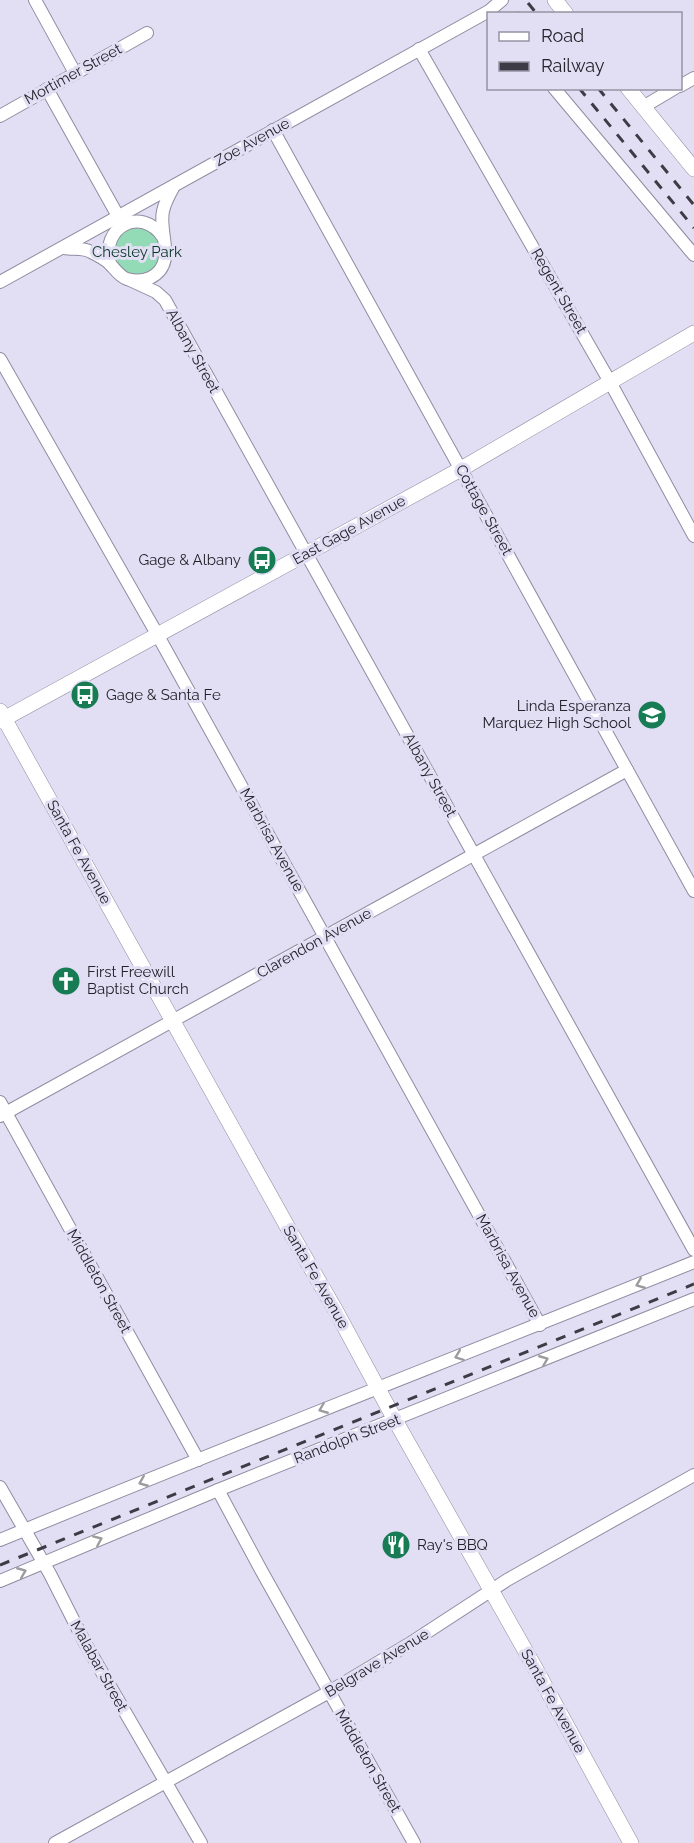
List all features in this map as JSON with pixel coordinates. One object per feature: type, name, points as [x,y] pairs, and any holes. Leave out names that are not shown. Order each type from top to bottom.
[{"type":"main road","points":[[555,0],[564,12]]},
{"type":"main road","points":[[630,90],[694,169]]},
{"type":"main road","name":"East Gage Avenue","points":[[2,717],[461,469],[694,333]]},
{"type":"main road","name":"Santa Fe Avenue","points":[[2,717],[492,1590],[631,1843]]},
{"type":"street","points":[[35,0],[75,73]]},
{"type":"street","name":"Zoe Avenue","points":[[0,282],[63,247],[120,221],[174,185],[419,50],[502,0]]},
{"type":"street","name":"Mortimer Street","points":[[0,116],[147,33]]},
{"type":"street","name":"Regent Street","points":[[419,50],[610,381],[694,536]]},
{"type":"street","points":[[47,89],[120,221]]},
{"type":"street","points":[[556,90],[694,255]]},
{"type":"street","points":[[643,107],[672,90]]},
{"type":"street","name":"Cottage Street","points":[[273,130],[694,891]]},
{"type":"street","name":"Albany Street","points":[[174,185],[163,211],[163,237],[166,248],[161,286],[165,300],[694,1250]]},
{"type":"street","points":[[120,221],[145,223],[155,228],[163,237]]},
{"type":"street","points":[[110,264],[107,254],[108,242],[120,221]]},
{"type":"street","name":"Albany Street","points":[[63,247],[88,250],[110,264],[122,277],[156,292],[165,300]]},
{"type":"street","points":[[130,280],[150,278],[165,260]]},
{"type":"street","name":"Marbrisa Avenue","points":[[0,359],[158,634],[540,1324]]},
{"type":"street","name":"Clarendon Avenue","points":[[2,1110],[173,1021],[627,770]]},
{"type":"street","name":"Middleton Street","points":[[2,1110],[198,1460]]},
{"type":"street","points":[[0,1540],[694,1262]]},
{"type":"street","name":"Randolph Street","points":[[0,1581],[218,1490],[694,1299]]},
{"type":"street","name":"Belgrave Avenue","points":[[55,1843],[329,1692],[410,1644],[507,1580],[694,1475]]},
{"type":"street","name":"Malabar Street","points":[[0,1487],[44,1563],[85,1643],[201,1843]]},
{"type":"street","name":"Middleton Street","points":[[218,1490],[414,1843]]},
{"type":"green space","name":"Chesley Park","points":[[137,228],[154,235],[161,252],[154,269],[137,276],[120,269],[113,252],[120,235]]},
{"type":"railway","points":[[528,3],[535,12]]},
{"type":"railway","points":[[581,90],[694,228]]},
{"type":"railway","points":[[600,90],[694,205]]},
{"type":"railway","points":[[0,1565],[694,1284]]},
{"type":"place","name":"Gage & Albany","points":[[262,560]]},
{"type":"place","name":"Gage & Santa Fe","points":[[85,695]]},
{"type":"place","name":"Linda Esperanza Marquez High School","points":[[652,715]]},
{"type":"place","name":"First Freewill Baptist Church","points":[[66,981]]},
{"type":"place","name":"Ray's BBQ","points":[[396,1545]]}]
